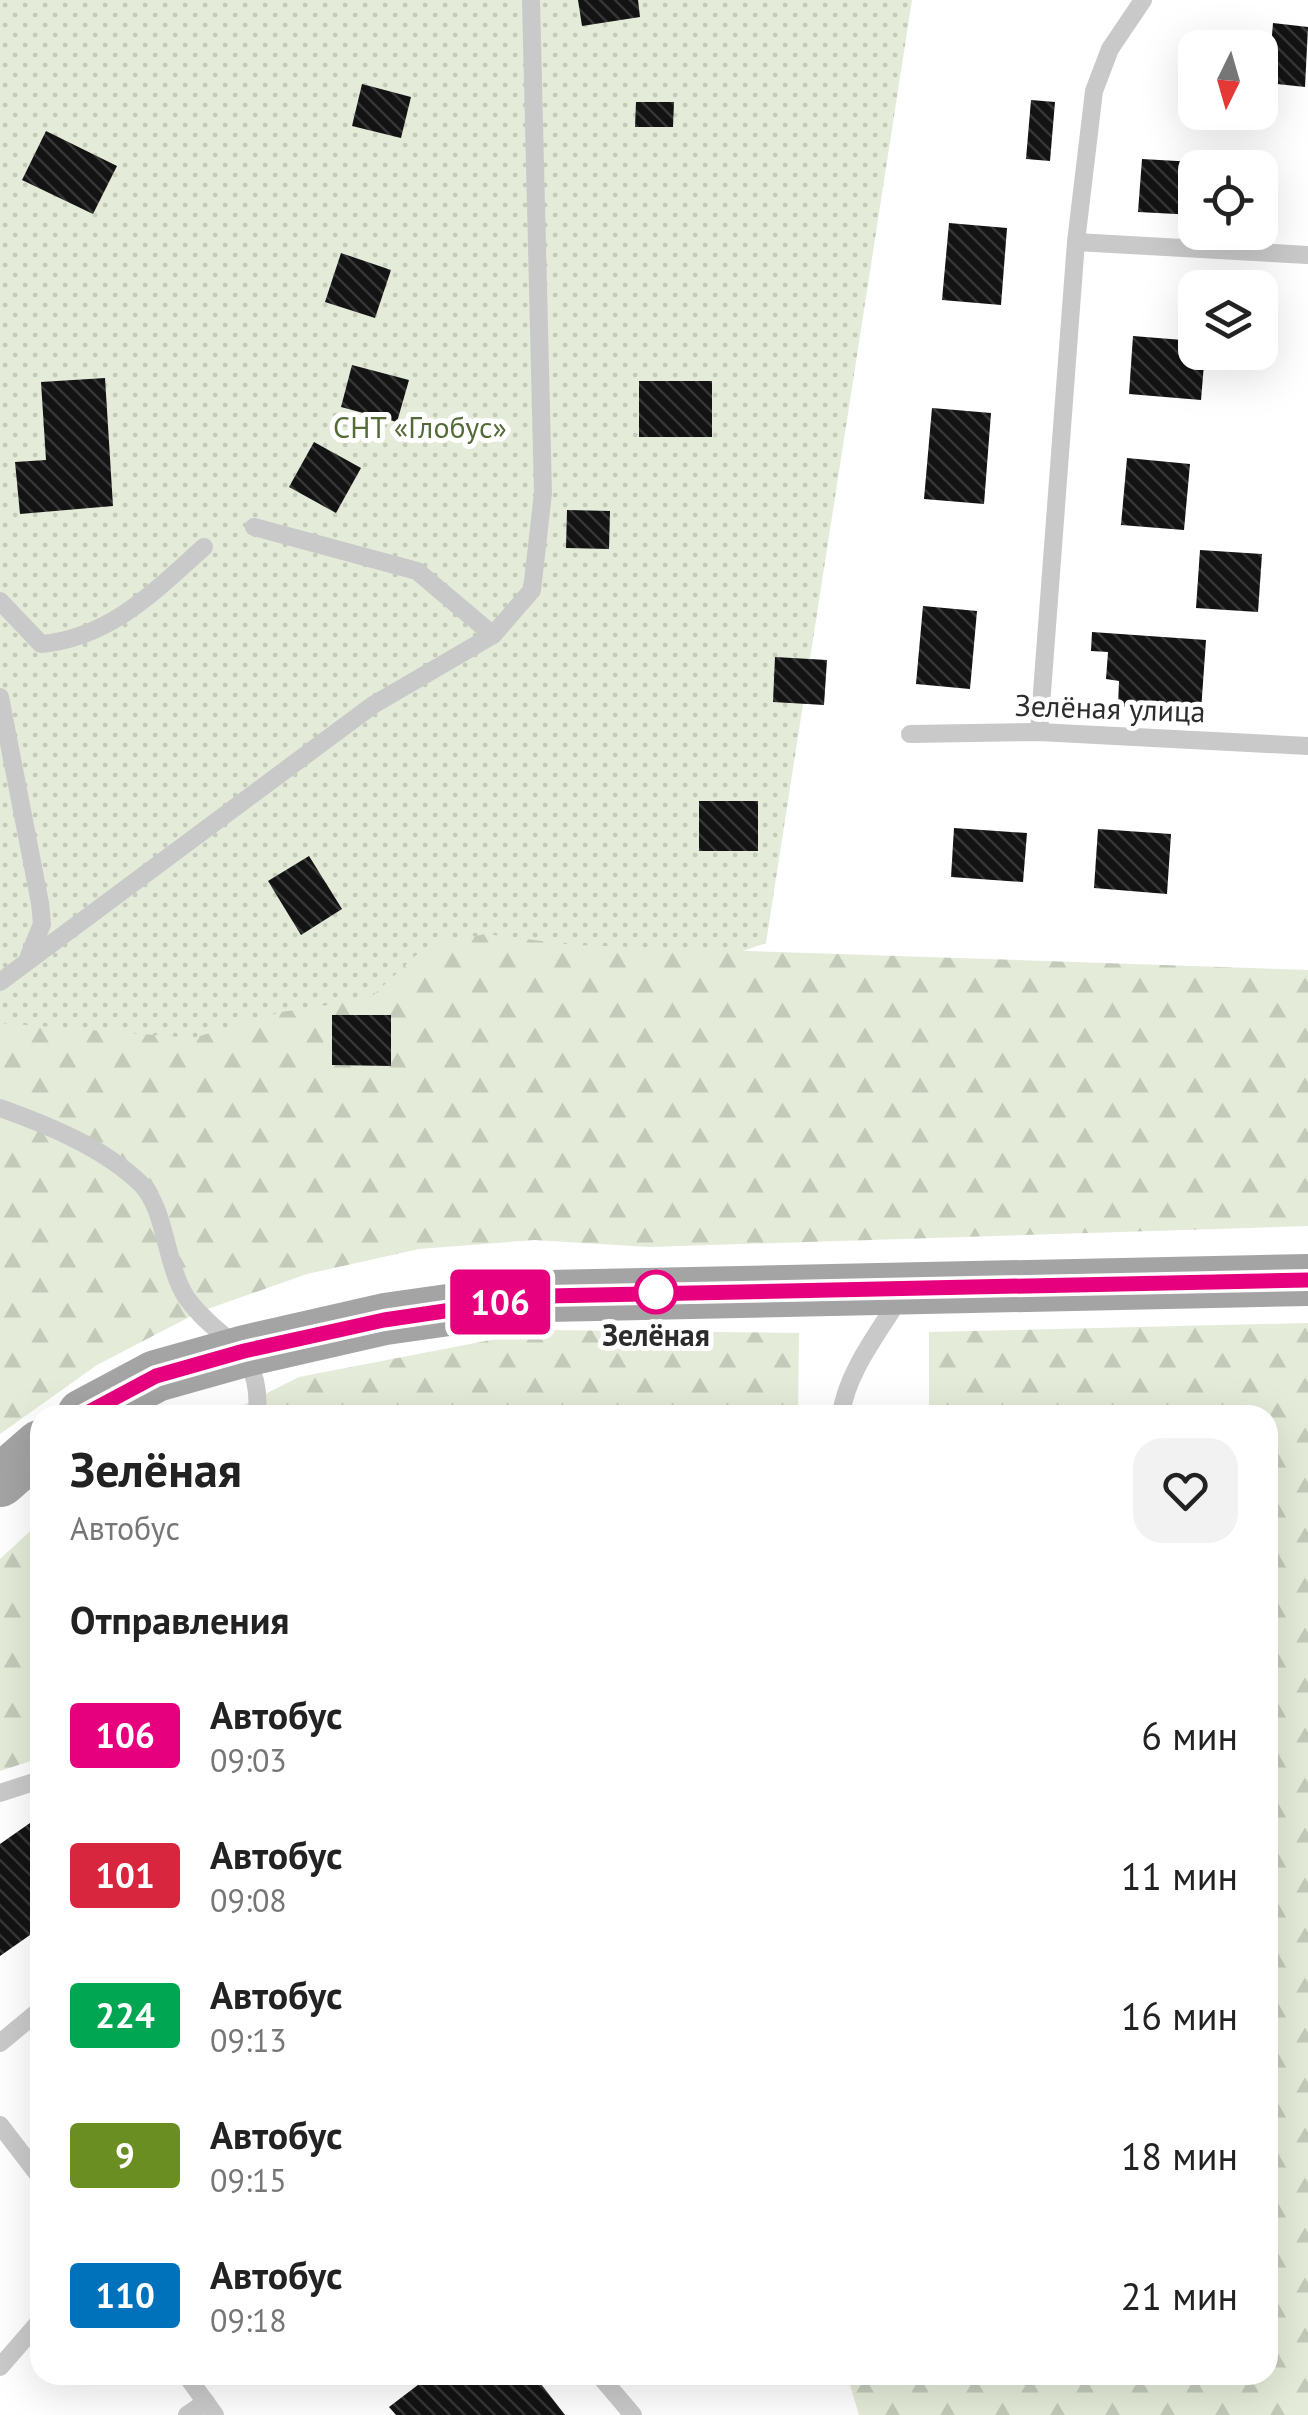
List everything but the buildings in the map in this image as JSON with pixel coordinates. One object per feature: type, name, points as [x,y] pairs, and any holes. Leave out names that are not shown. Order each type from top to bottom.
[{"type":"main road","points":[[102,1405],[156,1376],[244,1351],[384,1320],[547,1296],[1308,1280]]},
{"type":"main road","points":[[0,1482],[30,1455]]},
{"type":"lane","points":[[0,982],[373,705],[434,665],[493,635],[532,590],[543,493],[531,0]]},
{"type":"lane","points":[[1039,732],[1076,242],[1094,91],[1110,49],[1143,0]]},
{"type":"lane","points":[[1076,242],[1308,254]]},
{"type":"lane","points":[[254,527],[417,570],[493,635]]},
{"type":"lane","points":[[0,601],[41,644],[69,642],[134,612],[204,547]]},
{"type":"lane","points":[[0,697],[40,903],[42,924],[26,961]]},
{"type":"lane","name":"Зелёная улица","points":[[910,734],[1039,732],[1308,746]]},
{"type":"lane","points":[[0,1108],[81,1143],[138,1181],[156,1210],[164,1244],[187,1298],[244,1351],[255,1405]]},
{"type":"lane","points":[[842,1405],[858,1368],[905,1289]]},
{"type":"lane","points":[[0,1793],[30,1783]]},
{"type":"lane","points":[[0,2043],[30,2018]]},
{"type":"lane","points":[[0,2124],[30,2158]]},
{"type":"lane","points":[[0,2367],[30,2332]]},
{"type":"lane","points":[[187,2415],[211,2409],[193,2385]]},
{"type":"lane","points":[[607,2385],[630,2411]]},
{"type":"green space","name":"СНТ «Глобус»","points":[[0,0],[912,0],[766,943],[262,1114],[0,1041]]},
{"type":"green space","points":[[485,934],[574,945],[1308,970],[1308,1226],[649,1247],[534,1240],[419,1249],[307,1274],[199,1312],[97,1365],[41,1405],[30,1405],[30,1413],[0,1434],[0,1023],[193,1038],[281,1012],[369,999],[425,947]]},
{"type":"green space","points":[[1308,1323],[1308,2415],[859,2415],[850,2385],[1278,2385],[1278,1405],[929,1405],[929,1332]]},
{"type":"green space","points":[[543,1330],[799,1333],[798,1405],[244,1405],[299,1377]]},
{"type":"green space","points":[[30,1531],[30,1761],[0,1771],[0,1559]]},
{"type":"bus line","name":"106","points":[[98,1405],[156,1376],[244,1351],[384,1320],[547,1296],[1308,1280]]},
{"type":"place","name":"Зелёная","points":[[656,1292]]}]
